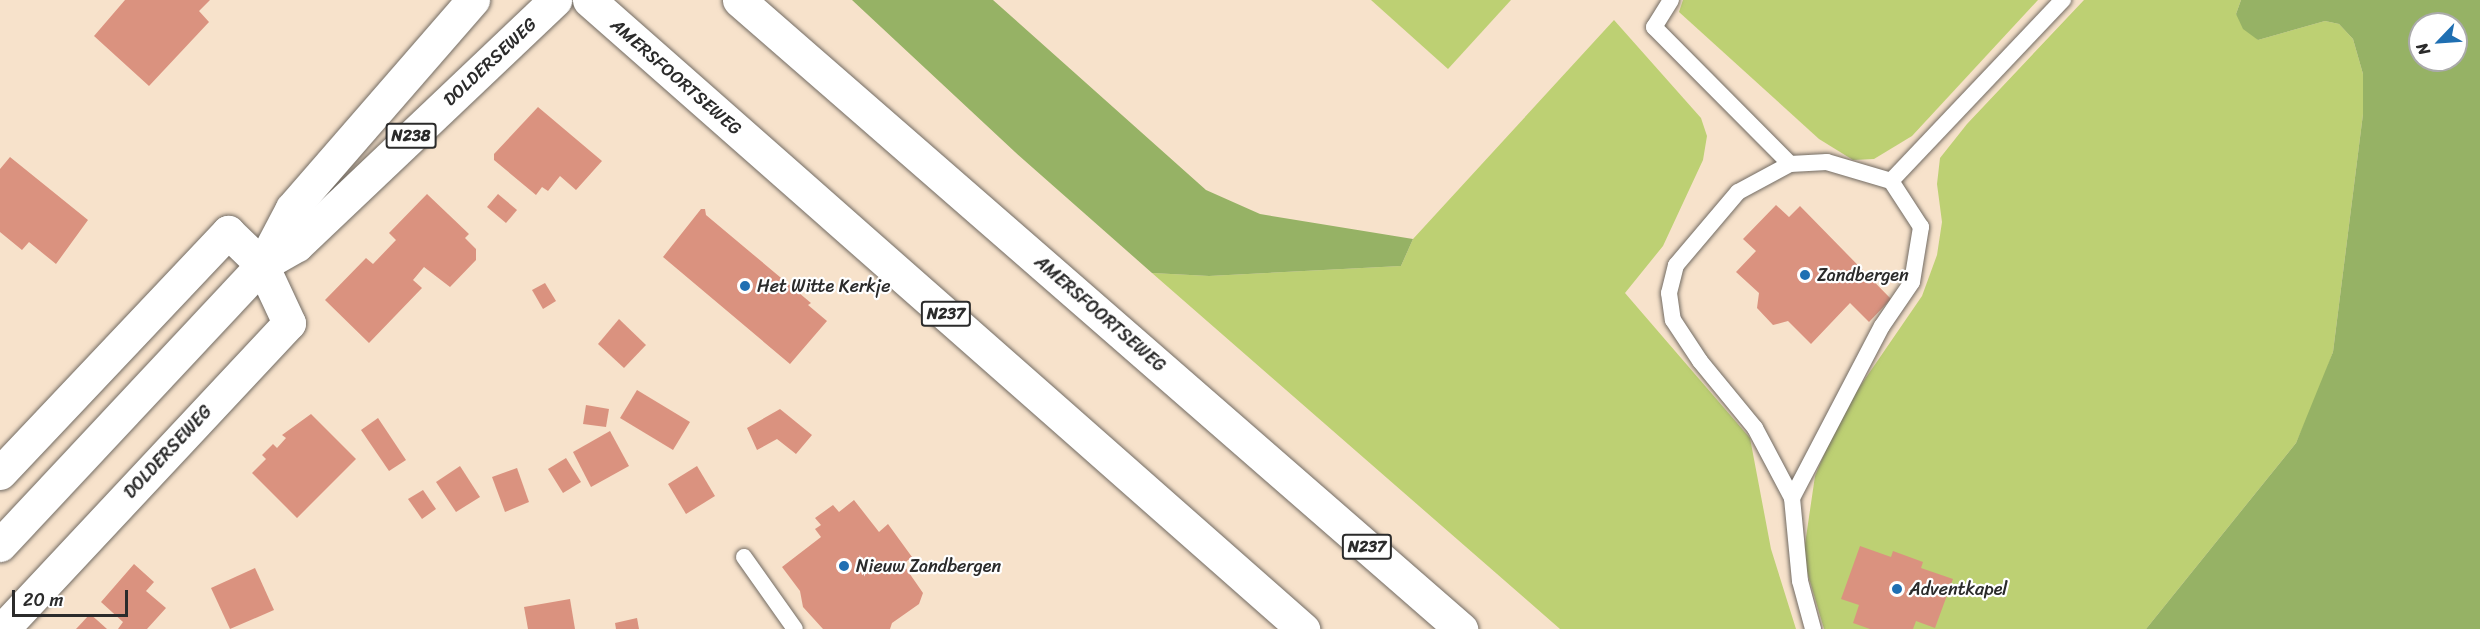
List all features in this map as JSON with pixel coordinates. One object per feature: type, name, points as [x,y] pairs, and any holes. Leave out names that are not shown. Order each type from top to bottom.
[{"type":"main road","name":"DOLDERSEWEG","points":[[0,545],[262,265],[292,208],[473,0]]},
{"type":"main road","name":"DOLDERSEWEG","points":[[262,265],[297,245],[555,0]]},
{"type":"main road","name":"AMERSFOORTSEWEG","points":[[589,0],[1303,629]]},
{"type":"main road","name":"AMERSFOORTSEWEG","points":[[739,0],[1461,629]]},
{"type":"main road","name":"DOLDERSEWEG","points":[[0,473],[228,232],[262,265],[289,323],[3,629]]},
{"type":"lane","points":[[1671,0],[1654,27],[1790,164]]},
{"type":"lane","points":[[1891,181],[2063,0]]},
{"type":"lane","points":[[1792,498],[1882,326],[1912,282],[1921,227],[1891,181],[1827,162],[1790,164],[1738,192],[1676,265],[1669,293],[1673,320],[1755,428],[1792,498],[1800,581],[1813,629]]},
{"type":"lane","points":[[744,557],[795,629]]},
{"type":"green space","points":[[852,0],[993,0],[1206,190],[1260,214],[1413,239],[1401,266],[1209,276],[1152,273],[1015,152]]},
{"type":"green space","points":[[1371,0],[1511,0],[1448,69]]},
{"type":"green space","points":[[1683,0],[2038,0],[1912,136],[1874,159],[1853,160],[1819,139],[1679,12]]},
{"type":"green space","points":[[2084,0],[2241,0],[2236,14],[2258,40],[2325,21],[2339,24],[2353,39],[2363,74],[2363,114],[2333,352],[2318,393],[2296,443],[2146,629],[1824,629],[1803,558],[1815,476],[1841,414],[1922,296],[1937,255],[1942,222],[1937,184],[1940,158],[1967,124]]},
{"type":"green space","points":[[2241,0],[2480,0],[2480,629],[2146,629],[2296,443],[2333,352],[2363,114],[2363,74],[2353,39],[2339,24],[2325,21],[2258,40],[2243,29],[2236,14]]},
{"type":"green space","points":[[1614,20],[1701,118],[1707,136],[1703,160],[1663,246],[1625,293],[1750,438],[1771,549],[1796,629],[1560,629],[1152,273],[1209,276],[1401,266],[1413,239]]},
{"type":"building","points":[[125,0],[210,0],[199,11],[209,22],[149,86],[94,36]]},
{"type":"building","points":[[538,107],[602,161],[576,190],[560,176],[548,191],[542,187],[536,195],[494,160],[494,154]]},
{"type":"building","points":[[10,157],[88,220],[56,264],[29,242],[22,250],[0,232],[0,169]]},
{"type":"building","points":[[427,194],[469,234],[465,238],[476,249],[476,260],[450,287],[424,267],[413,280],[422,288],[369,343],[325,300],[366,258],[373,264],[396,240],[389,233]]},
{"type":"building","points":[[498,194],[517,210],[506,223],[487,207]]},
{"type":"building","name":"Zandbergen","points":[[1776,205],[1789,217],[1800,206],[1891,299],[1869,322],[1850,303],[1811,344],[1788,321],[1773,325],[1757,308],[1759,293],[1736,272],[1756,251],[1743,239]]},
{"type":"building","name":"Het Witte Kerkje","points":[[701,209],[705,209],[706,215],[811,303],[808,305],[827,321],[790,364],[663,257]]},
{"type":"building","points":[[545,283],[556,301],[543,309],[532,290]]},
{"type":"building","points":[[619,319],[646,345],[624,368],[598,344]]},
{"type":"building","points":[[637,390],[690,422],[673,450],[620,418]]},
{"type":"building","points":[[586,405],[609,409],[606,427],[583,424]]},
{"type":"building","points":[[780,409],[812,435],[796,454],[777,439],[757,450],[747,428]]},
{"type":"building","points":[[311,414],[356,459],[297,518],[252,473],[266,459],[262,455],[273,444],[277,448],[286,438],[282,435]]},
{"type":"building","points":[[378,418],[406,460],[389,471],[361,430]]},
{"type":"building","points":[[610,431],[629,466],[591,487],[573,452]]},
{"type":"building","points":[[566,458],[581,482],[563,493],[548,469]]},
{"type":"building","points":[[460,466],[480,497],[456,512],[436,482]]},
{"type":"building","points":[[697,466],[715,496],[686,514],[668,484]]},
{"type":"building","points":[[517,468],[529,502],[505,512],[492,477]]},
{"type":"building","points":[[423,490],[436,509],[422,519],[408,499]]},
{"type":"building","name":"Nieuw Zandbergen","points":[[854,500],[879,532],[888,524],[912,557],[903,564],[923,593],[919,604],[892,623],[890,629],[823,629],[803,607],[800,591],[782,567],[821,537],[815,529],[821,525],[815,518],[833,505],[839,512]]},
{"type":"building","name":"Adventkapel","points":[[1860,546],[1891,557],[1893,551],[1923,562],[1921,568],[1953,579],[1935,628],[1916,621],[1913,629],[1870,629],[1853,623],[1859,605],[1841,599]]},
{"type":"building","points":[[134,564],[154,582],[146,591],[166,608],[147,629],[118,629],[123,622],[101,602]]},
{"type":"building","points":[[255,568],[274,610],[230,629],[211,588]]},
{"type":"building","points":[[570,599],[575,629],[528,629],[524,607]]},
{"type":"building","points":[[90,614],[97,620],[107,629],[76,629]]},
{"type":"building","points":[[637,618],[639,629],[616,629],[615,623]]},
{"type":"place","name":"Zandbergen","points":[[1805,275]]},
{"type":"place","name":"Het Witte Kerkje","points":[[745,286]]},
{"type":"place","name":"Nieuw Zandbergen","points":[[844,566]]},
{"type":"place","name":"Adventkapel","points":[[1897,589]]}]
